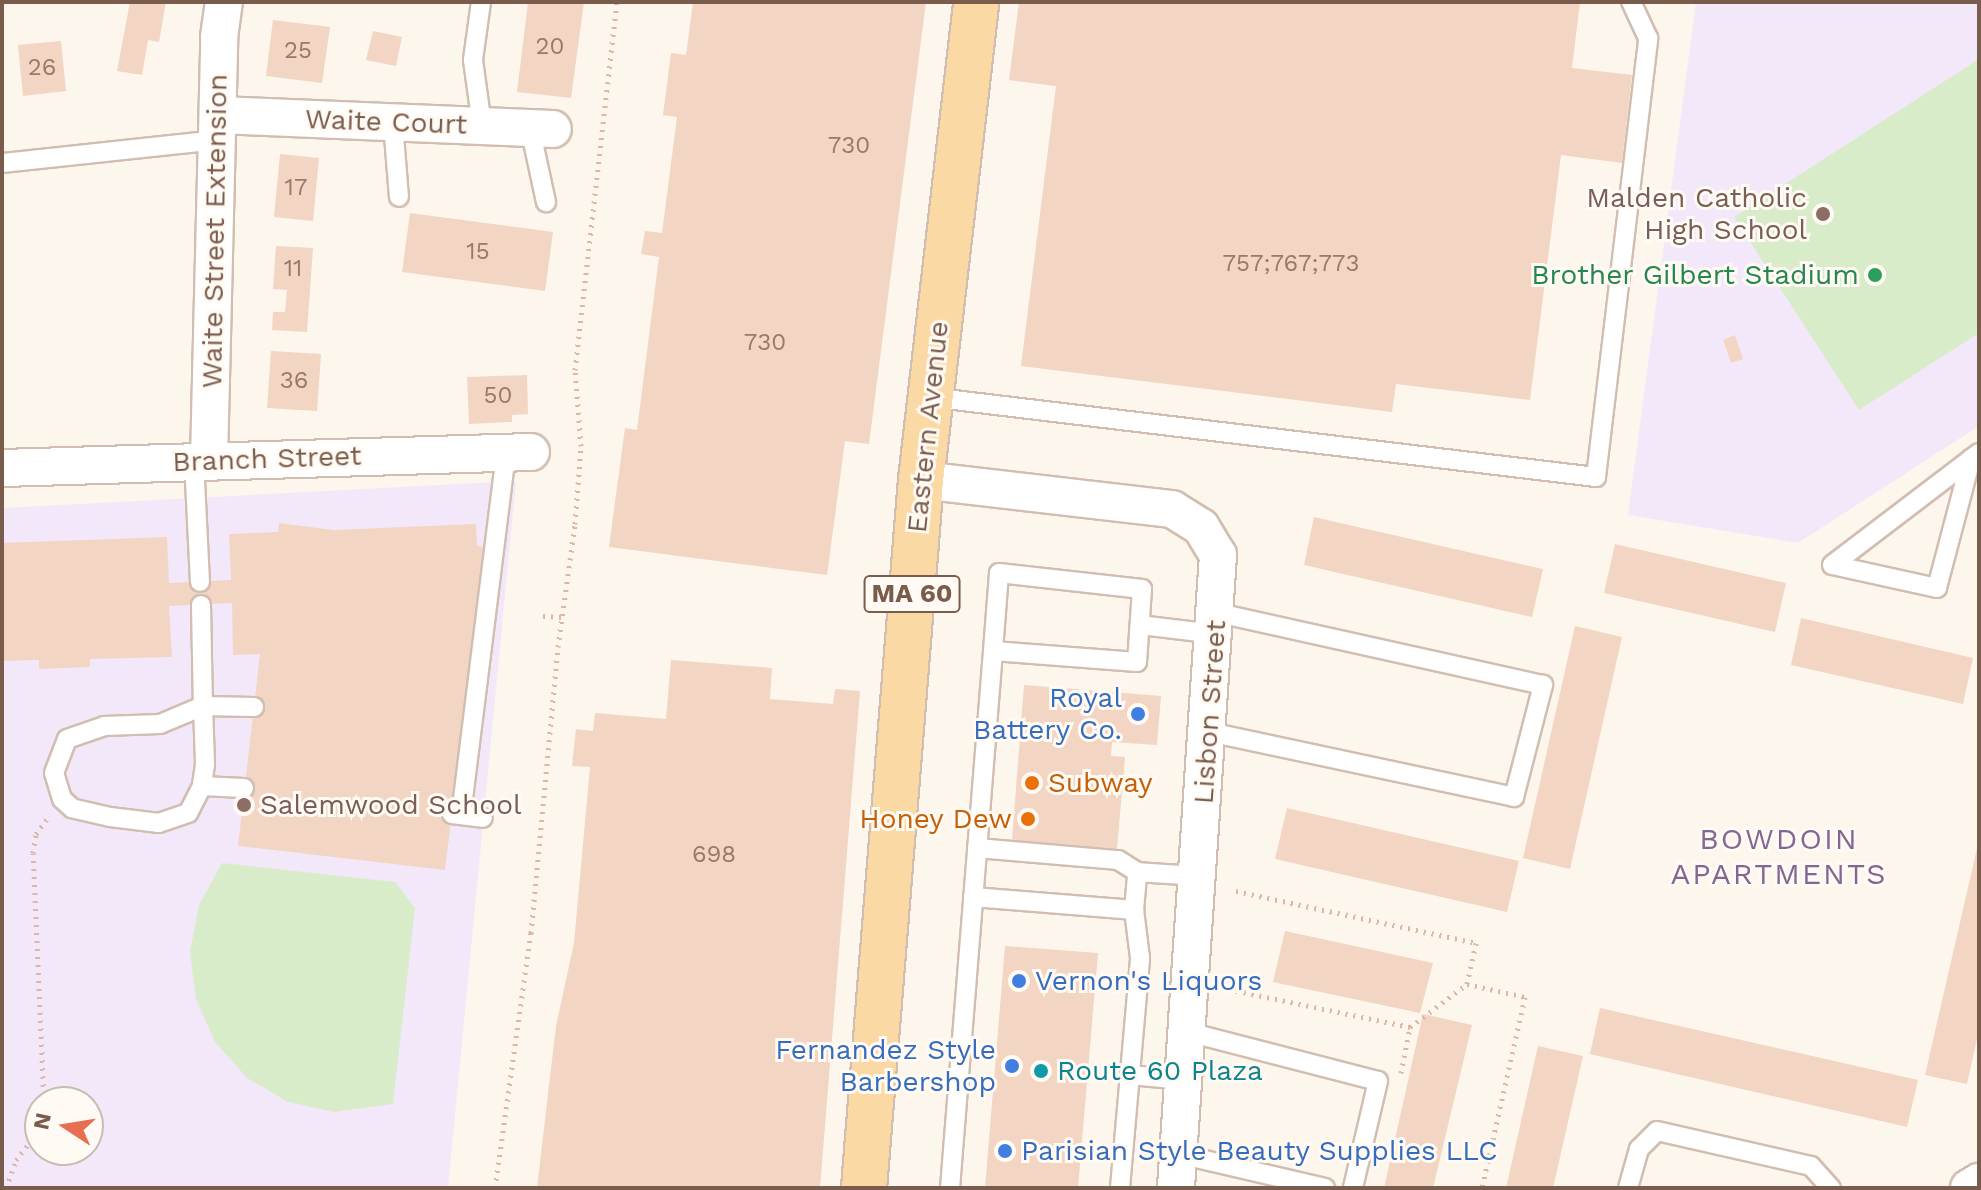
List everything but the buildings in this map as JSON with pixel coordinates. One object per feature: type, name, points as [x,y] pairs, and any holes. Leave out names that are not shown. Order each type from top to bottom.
[{"type":"main road","name":"Eastern Avenue","points":[[864,1188],[921,480],[976,2]]},
{"type":"street","name":"Waite Street Extension","points":[[201,460],[224,2]]},
{"type":"street","name":"Waite Court","points":[[219,127],[393,123],[542,128]]},
{"type":"street","name":"Branch Street","points":[[2,468],[518,452]]},
{"type":"street","name":"Lisbon Street","points":[[921,480],[1183,514],[1201,527],[1218,555],[1209,732],[1178,1171]]},
{"type":"street","points":[[1969,1188],[1979,1182]]},
{"type":"lane","points":[[481,2],[473,60],[482,126]]},
{"type":"lane","points":[[929,397],[1596,477],[1648,38],[1631,2]]},
{"type":"lane","points":[[393,123],[399,197]]},
{"type":"lane","points":[[2,163],[219,127]]},
{"type":"lane","points":[[542,128],[546,202]]},
{"type":"lane","points":[[483,818],[456,814],[518,452]]},
{"type":"lane","points":[[1975,456],[1937,588],[1832,565],[1844,555],[1975,456]]},
{"type":"lane","points":[[200,582],[201,460]]},
{"type":"lane","points":[[950,1188],[999,573],[1142,589],[1137,662],[993,651]]},
{"type":"lane","points":[[201,605],[203,706],[202,786],[188,813],[159,823],[89,813],[63,800],[54,773],[67,739],[104,726],[160,724],[203,706],[254,707]]},
{"type":"lane","points":[[1140,625],[1216,623],[1543,685],[1514,797],[1209,732]]},
{"type":"lane","points":[[202,786],[244,788]]},
{"type":"lane","points":[[977,848],[1118,860],[1137,872],[1198,876]]},
{"type":"lane","points":[[1120,1188],[1140,958],[1134,910],[1137,872]]},
{"type":"lane","points":[[973,897],[1134,910]]},
{"type":"lane","points":[[1188,1032],[1378,1081],[1353,1188]]},
{"type":"lane","points":[[1130,1075],[1184,1080]]},
{"type":"lane","points":[[1628,1188],[1639,1149],[1657,1131],[1811,1166],[1831,1188]]},
{"type":"lane","points":[[1178,1171],[1325,1188]]},
{"type":"path","points":[[495,1188],[531,933],[581,459],[575,370],[617,2]]},
{"type":"path","points":[[543,616],[562,617]]},
{"type":"path","points":[[43,1086],[33,853],[43,822],[63,800]]},
{"type":"path","points":[[1228,989],[1410,1027],[1467,984],[1476,943],[1236,891]]},
{"type":"path","points":[[1467,984],[1525,997],[1482,1188]]},
{"type":"path","points":[[6,1188],[16,1160],[24,1150]]},
{"type":"shaded area","name":"Malden Catholic High School","points":[[1696,2],[1979,2],[1979,426],[1798,543],[1628,515]]},
{"type":"shaded area","name":"Salemwood School","points":[[516,481],[448,1188],[2,1188],[2,508]]},
{"type":"green space","name":"Brother Gilbert Stadium","points":[[1979,59],[1979,333],[1859,410],[1734,217]]},
{"type":"green space","points":[[222,863],[395,882],[415,908],[393,1104],[334,1112],[288,1102],[247,1078],[215,1042],[196,999],[190,952],[199,905]]},
{"type":"place","name":"Malden Catholic High School","points":[[1823,214]]},
{"type":"place","name":"Brother Gilbert Stadium","points":[[1875,275]]},
{"type":"place","name":"Royal Battery Co.","points":[[1138,714]]},
{"type":"place","name":"Subway","points":[[1032,783]]},
{"type":"place","name":"Salemwood School","points":[[244,805]]},
{"type":"place","name":"Honey Dew","points":[[1028,819]]},
{"type":"place","name":"Vernon's Liquors","points":[[1019,981]]},
{"type":"place","name":"Fernandez Style Barbershop","points":[[1012,1066]]},
{"type":"place","name":"Route 60 Plaza","points":[[1041,1071]]},
{"type":"place","name":"Parisian Style Beauty Supplies LLC","points":[[1005,1151]]},
{"type":"district","name":"BOWDOIN APARTMENTS","points":[[1779,856]]}]
